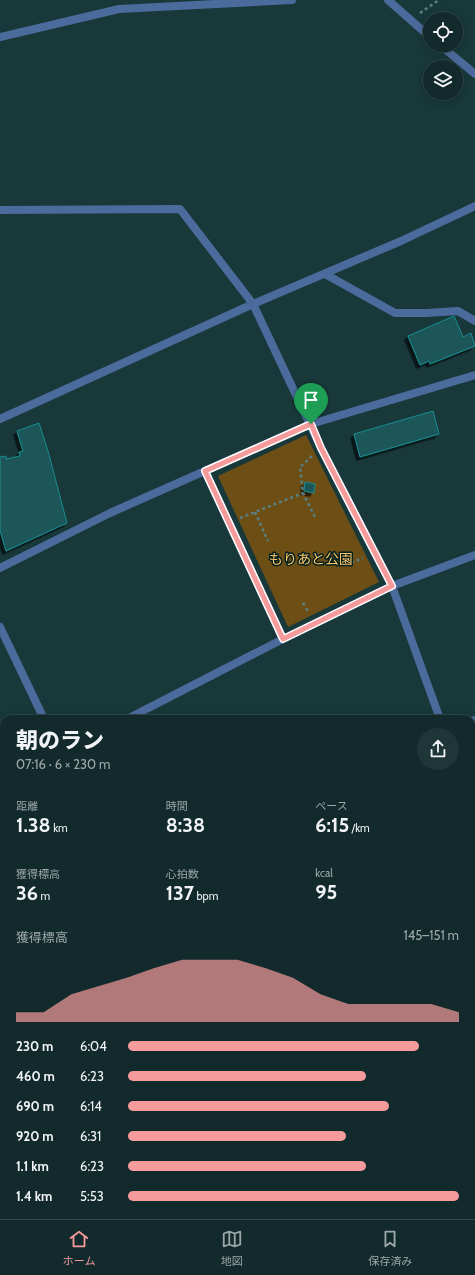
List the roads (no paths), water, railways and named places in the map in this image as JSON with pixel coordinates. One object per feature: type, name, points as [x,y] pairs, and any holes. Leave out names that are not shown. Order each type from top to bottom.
[{"type":"street","points":[[0,37],[119,10],[292,0]]},
{"type":"street","points":[[388,0],[423,31]]},
{"type":"street","points":[[448,52],[475,74]]},
{"type":"street","points":[[0,417],[253,304],[401,241],[475,206]]},
{"type":"street","points":[[0,210],[180,209],[253,304],[311,424],[321,448],[392,586],[439,715]]},
{"type":"street","points":[[325,274],[395,312],[427,313],[458,311],[475,321]]},
{"type":"street","points":[[0,568],[110,513],[311,424],[475,375]]},
{"type":"street","points":[[205,471],[283,639]]},
{"type":"street","points":[[135,715],[283,639],[392,586],[475,555]]},
{"type":"street","points":[[0,627],[42,715]]},
{"type":"park label","name":"もりあと公園","points":[[311,559]]}]
